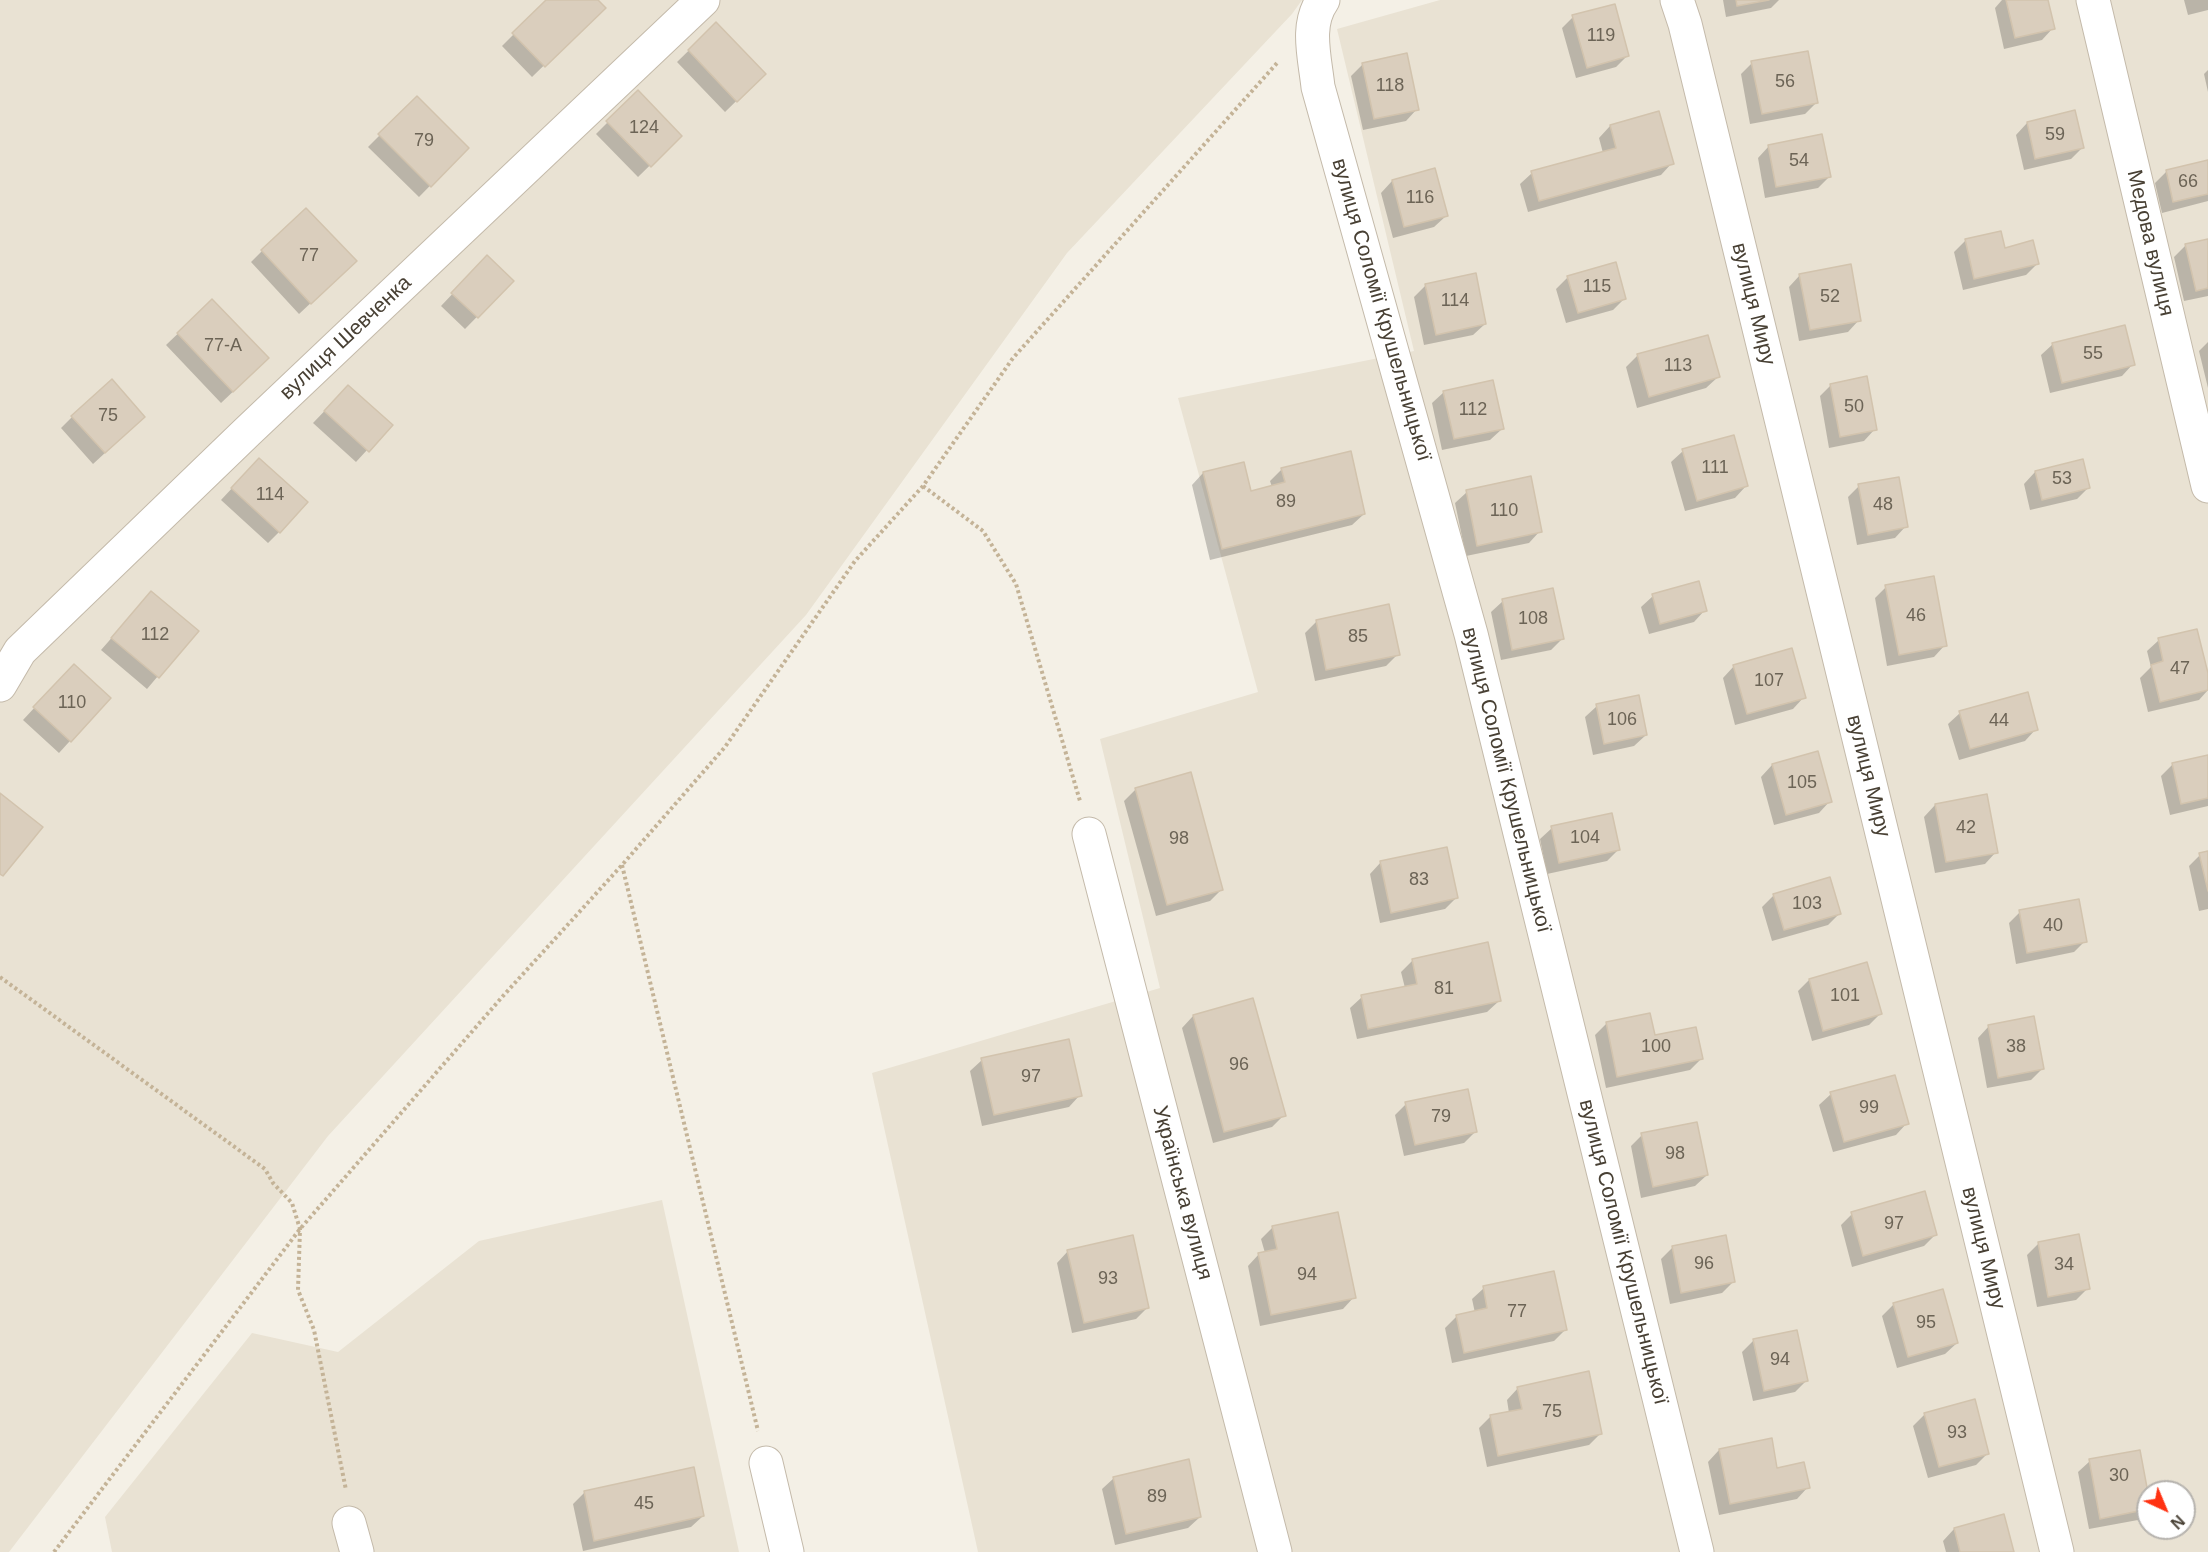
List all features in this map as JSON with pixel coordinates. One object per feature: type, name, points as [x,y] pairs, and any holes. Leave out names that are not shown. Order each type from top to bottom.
[{"type":"street","name":"вулиця Шевченка","points":[[0,685],[20,651],[247,432],[703,0]]},
{"type":"street","name":"вулиця Миру","points":[[1677,0],[2057,1552]]},
{"type":"street","name":"Медова вулиця","points":[[2093,0],[2208,486]]},
{"type":"street","name":"вулиця Соломії Крушельницької","points":[[1319,5],[1312,38],[1318,87],[1471,634],[1697,1552]]},
{"type":"street","name":"Українська вулиця","points":[[1089,834],[1275,1552]]},
{"type":"street","points":[[766,1463],[787,1552]]},
{"type":"path","points":[[54,1552],[300,1229],[503,996],[725,747],[855,561],[923,486],[1013,358],[1283,56]]},
{"type":"path","points":[[923,486],[983,531],[1016,584],[1089,834]]},
{"type":"path","points":[[622,865],[766,1463]]},
{"type":"path","points":[[0,977],[265,1169],[273,1183],[292,1203],[300,1229],[298,1290],[314,1330],[351,1524]]},
{"type":"shaded area","points":[[0,0],[1302,0],[1292,14],[1067,253],[806,615],[328,1136],[9,1552],[0,1552]]},
{"type":"shaded area","points":[[1440,0],[2208,0],[2208,1552],[978,1552],[872,1073],[1160,988],[1100,739],[1258,692],[1178,398],[1414,351],[1337,29]]},
{"type":"shaded area","points":[[662,1200],[739,1552],[112,1552],[105,1517],[252,1333],[338,1352],[479,1241]]},
{"type":"building","points":[[546,0],[598,0],[606,8],[545,67],[512,33]]},
{"type":"building","points":[[1736,0],[1769,0],[1737,6]]},
{"type":"building","points":[[2006,0],[2048,0],[2055,29],[2015,38]]},
{"type":"building","points":[[1615,4],[1629,56],[1587,68],[1572,15]]},
{"type":"building","points":[[716,22],[766,74],[737,102],[688,50]]},
{"type":"building","points":[[1808,51],[1818,103],[1762,114],[1751,61]]},
{"type":"building","points":[[1407,53],[1419,110],[1374,119],[1362,63]]},
{"type":"building","points":[[638,90],[682,136],[651,167],[606,121]]},
{"type":"building","points":[[417,96],[469,148],[431,187],[378,134]]},
{"type":"building","points":[[2075,110],[2084,148],[2035,159],[2027,122]]},
{"type":"building","points":[[1659,111],[1674,164],[1539,201],[1531,171],[1616,148],[1610,125]]},
{"type":"building","points":[[1822,134],[1831,177],[1776,187],[1768,145]]},
{"type":"building","points":[[2208,160],[2208,194],[2173,202],[2166,170]]},
{"type":"building","points":[[1435,168],[1448,216],[1404,227],[1392,180]]},
{"type":"building","points":[[306,208],[357,261],[311,304],[261,250]]},
{"type":"building","points":[[2001,231],[2005,248],[2033,240],[2039,264],[1974,279],[1965,239]]},
{"type":"building","points":[[2208,239],[2208,288],[2196,291],[2185,244]]},
{"type":"building","points":[[487,255],[514,281],[478,318],[451,293]]},
{"type":"building","points":[[1616,262],[1626,299],[1578,313],[1567,276]]},
{"type":"building","points":[[1851,264],[1861,321],[1810,330],[1799,274]]},
{"type":"building","points":[[1476,273],[1486,324],[1436,335],[1425,284]]},
{"type":"building","points":[[212,299],[269,358],[233,392],[177,333]]},
{"type":"building","points":[[2125,325],[2135,365],[2062,383],[2052,343]]},
{"type":"building","points":[[1708,335],[1720,377],[1649,397],[1637,354]]},
{"type":"building","points":[[1867,376],[1877,430],[1840,437],[1830,384]]},
{"type":"building","points":[[112,379],[145,417],[105,453],[71,416]]},
{"type":"building","points":[[1493,380],[1504,429],[1454,439],[1443,391]]},
{"type":"building","points":[[348,385],[393,425],[369,452],[324,411]]},
{"type":"building","points":[[1734,435],[1748,486],[1697,501],[1682,449]]},
{"type":"building","points":[[1351,451],[1365,514],[1222,549],[1203,472],[1244,462],[1251,491],[1285,482],[1281,468]]},
{"type":"building","points":[[259,458],[308,502],[280,533],[231,488]]},
{"type":"building","points":[[2083,459],[2090,488],[2042,500],[2035,471]]},
{"type":"building","points":[[1531,476],[1542,532],[1477,546],[1466,490]]},
{"type":"building","points":[[1899,477],[1908,527],[1868,535],[1858,484]]},
{"type":"building","points":[[1934,576],[1947,646],[1899,655],[1885,585]]},
{"type":"building","points":[[1699,581],[1707,611],[1660,624],[1652,594]]},
{"type":"building","points":[[1553,588],[1564,639],[1512,650],[1502,599]]},
{"type":"building","points":[[151,591],[199,631],[159,678],[111,638]]},
{"type":"building","points":[[1389,604],[1400,655],[1326,670],[1316,620]]},
{"type":"building","points":[[2197,629],[2208,673],[2208,690],[2160,702],[2151,665],[2163,661],[2158,638]]},
{"type":"building","points":[[1792,648],[1806,698],[1747,714],[1733,665]]},
{"type":"building","points":[[74,664],[111,698],[71,742],[33,707]]},
{"type":"building","points":[[2028,692],[2038,730],[1970,749],[1959,711]]},
{"type":"building","points":[[1639,695],[1647,735],[1604,744],[1596,704]]},
{"type":"building","points":[[1818,751],[1832,802],[1786,815],[1772,764]]},
{"type":"building","points":[[2208,755],[2208,798],[2181,804],[2172,763]]},
{"type":"building","points":[[1191,772],[1223,890],[1167,905],[1135,788]]},
{"type":"building","points":[[0,793],[43,827],[3,876],[0,874]]},
{"type":"building","points":[[1987,794],[1998,853],[1946,862],[1935,804]]},
{"type":"building","points":[[1612,813],[1620,850],[1559,863],[1551,826]]},
{"type":"building","points":[[1447,847],[1458,898],[1391,913],[1380,861]]},
{"type":"building","points":[[2208,851],[2208,891],[2199,853]]},
{"type":"building","points":[[1830,877],[1841,914],[1784,930],[1773,894]]},
{"type":"building","points":[[2079,899],[2087,942],[2027,953],[2019,910]]},
{"type":"building","points":[[1488,942],[1501,1001],[1368,1029],[1361,995],[1417,984],[1412,959]]},
{"type":"building","points":[[1867,962],[1882,1014],[1823,1031],[1809,979]]},
{"type":"building","points":[[1253,998],[1286,1116],[1224,1132],[1193,1015]]},
{"type":"building","points":[[1650,1013],[1655,1035],[1696,1027],[1703,1059],[1617,1077],[1606,1022]]},
{"type":"building","points":[[2034,1016],[2044,1069],[1998,1078],[1988,1025]]},
{"type":"building","points":[[1069,1039],[1082,1096],[994,1115],[981,1058]]},
{"type":"building","points":[[1895,1075],[1909,1124],[1844,1142],[1830,1092]]},
{"type":"building","points":[[1468,1089],[1477,1132],[1415,1145],[1405,1102]]},
{"type":"building","points":[[1697,1122],[1708,1175],[1653,1187],[1641,1133]]},
{"type":"building","points":[[1925,1191],[1937,1235],[1863,1256],[1851,1212]]},
{"type":"building","points":[[1338,1212],[1356,1298],[1271,1315],[1258,1253],[1277,1249],[1272,1226]]},
{"type":"building","points":[[2079,1234],[2090,1289],[2048,1297],[2038,1242]]},
{"type":"building","points":[[1133,1235],[1149,1308],[1084,1323],[1067,1250]]},
{"type":"building","points":[[1726,1235],[1735,1282],[1681,1293],[1672,1246]]},
{"type":"building","points":[[1554,1271],[1567,1330],[1464,1353],[1456,1315],[1487,1308],[1483,1286]]},
{"type":"building","points":[[1943,1289],[1958,1343],[1908,1357],[1893,1303]]},
{"type":"building","points":[[1797,1330],[1808,1381],[1764,1391],[1753,1339]]},
{"type":"building","points":[[1589,1371],[1602,1434],[1498,1456],[1490,1415],[1522,1409],[1517,1387]]},
{"type":"building","points":[[1975,1399],[1989,1454],[1939,1467],[1924,1413]]},
{"type":"building","points":[[1772,1438],[1777,1468],[1804,1462],[1810,1488],[1730,1504],[1719,1449]]},
{"type":"building","points":[[2140,1450],[2146,1480],[2136,1480],[2136,1512],[2100,1519],[2089,1459]]},
{"type":"building","points":[[1189,1459],[1201,1517],[1126,1534],[1113,1477]]},
{"type":"building","points":[[694,1467],[704,1516],[594,1541],[584,1491]]},
{"type":"building","points":[[2004,1514],[2014,1552],[1960,1552],[1954,1528]]}]
